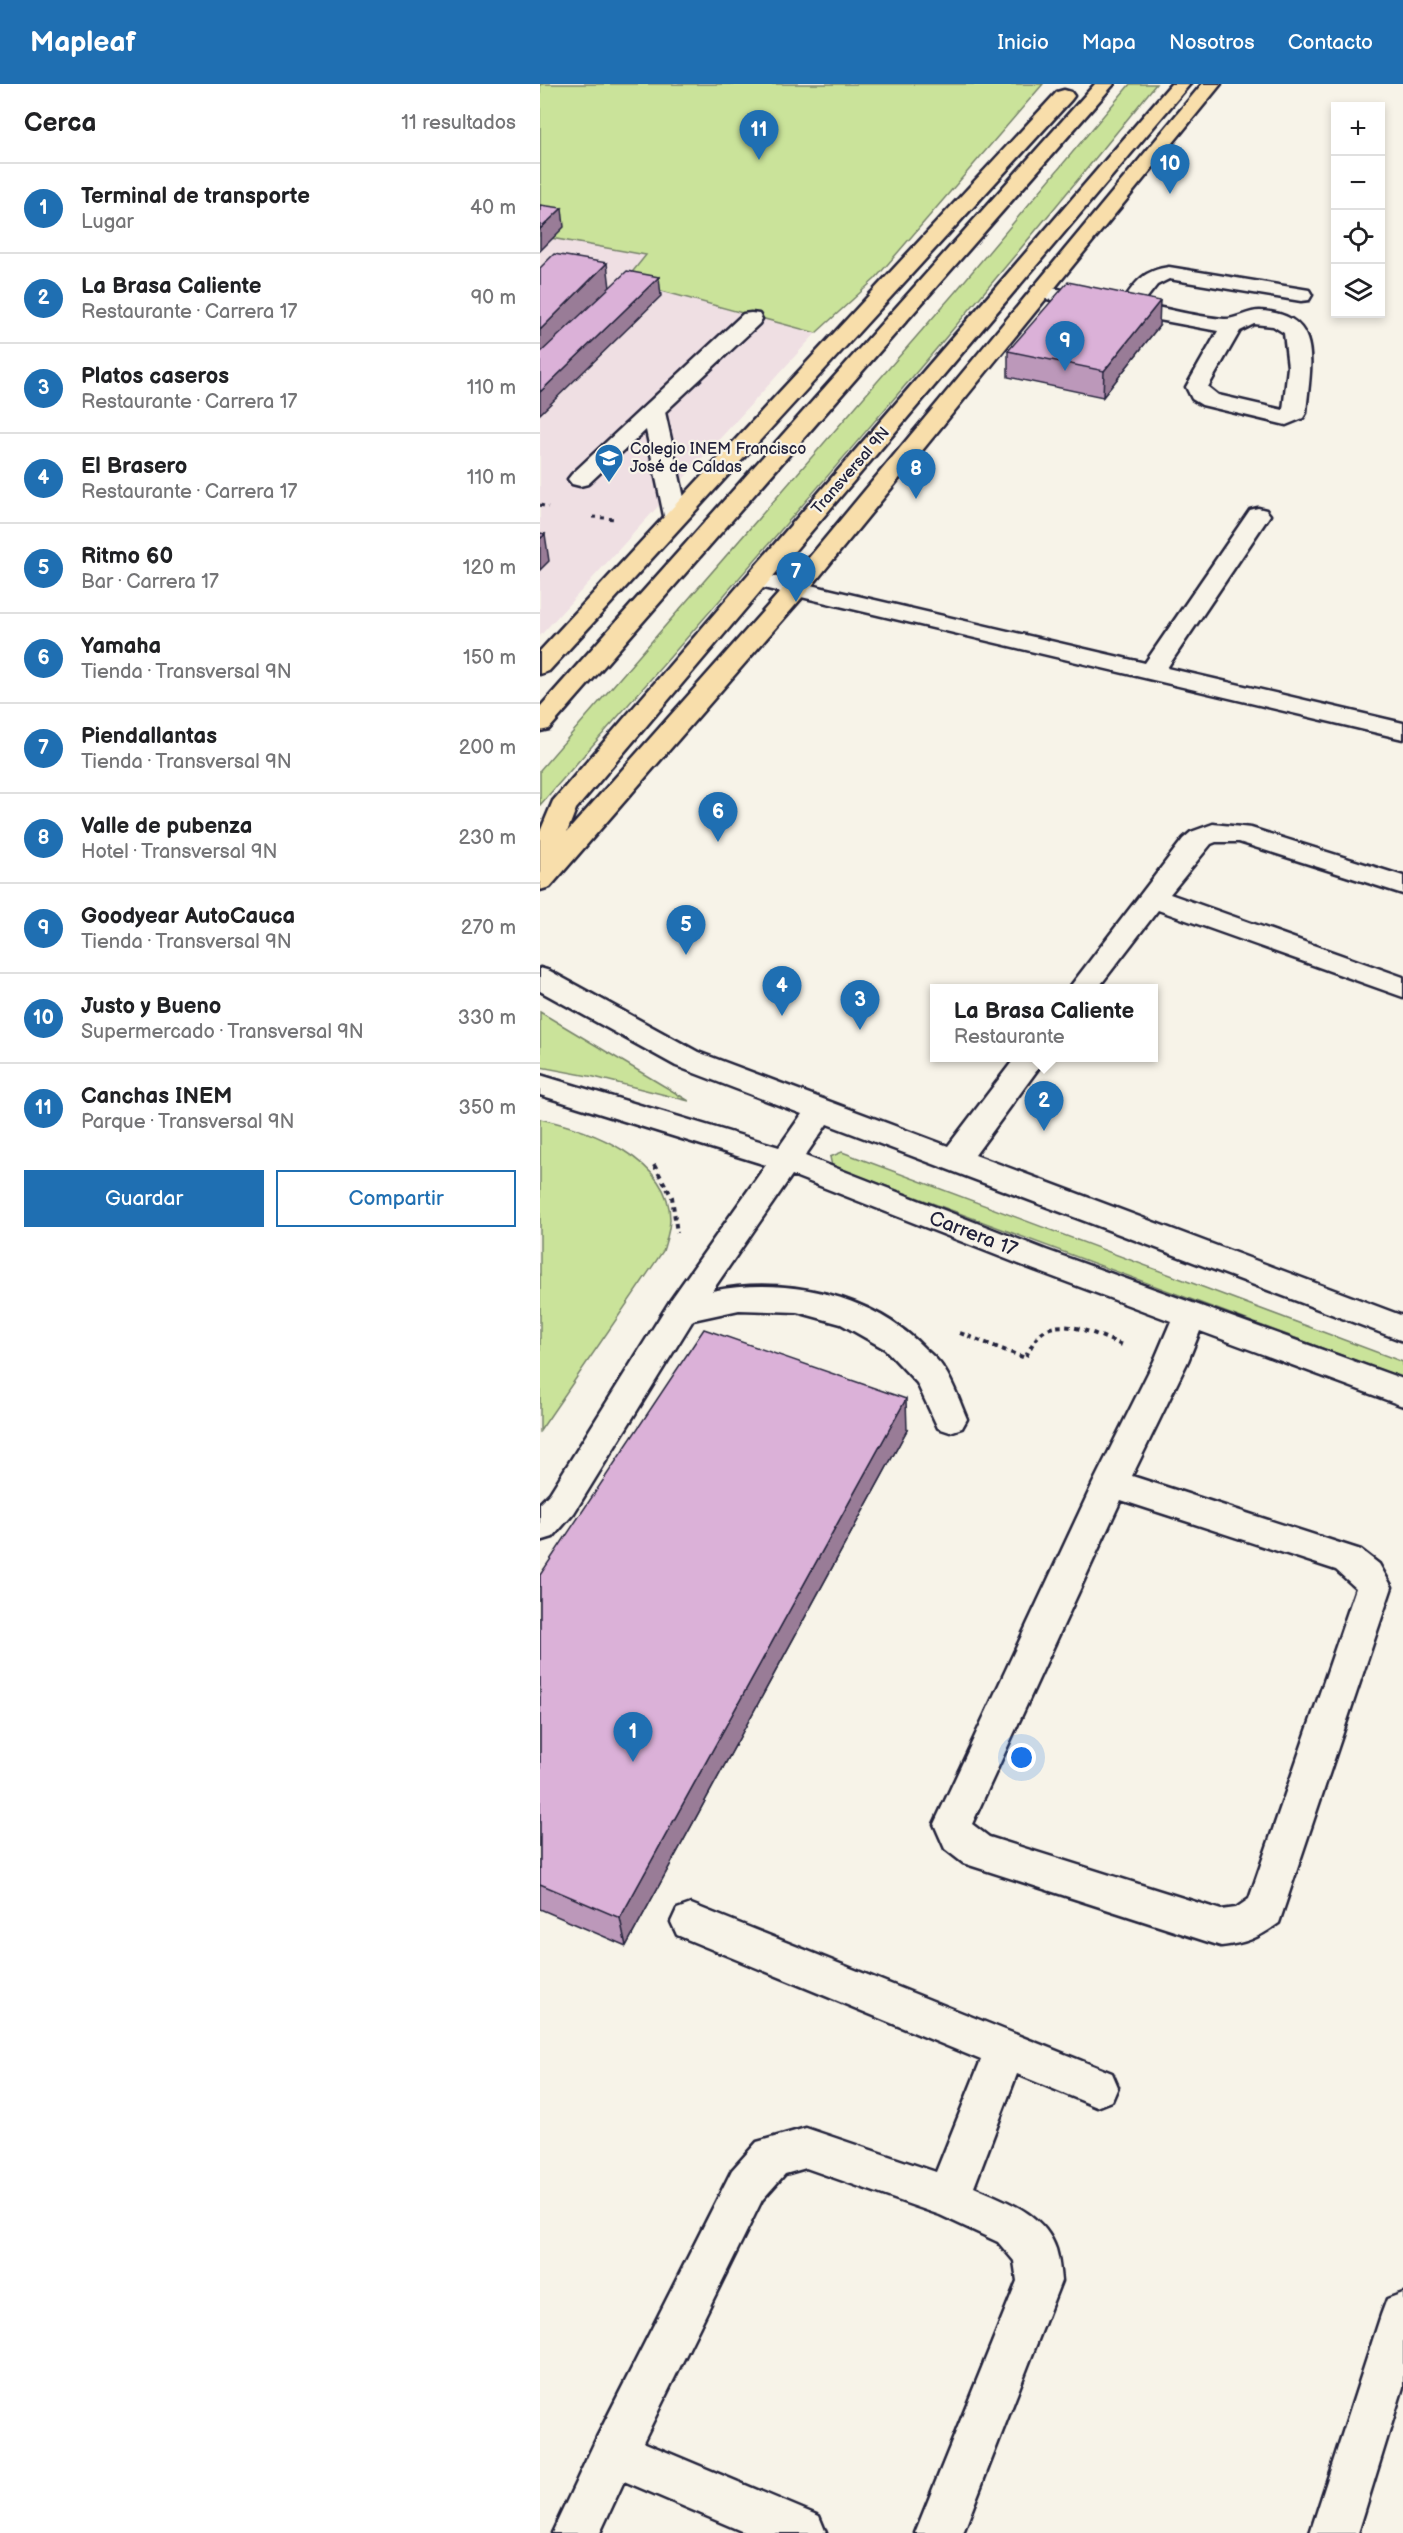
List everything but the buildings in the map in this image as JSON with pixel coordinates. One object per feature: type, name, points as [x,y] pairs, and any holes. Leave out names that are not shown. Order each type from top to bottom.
[{"type":"main road","points":[[540,666],[1076,84]]},
{"type":"main road","points":[[540,723],[1105,84]]},
{"type":"main road","name":"Transversal 9N","points":[[540,870],[563,807],[1181,84]]},
{"type":"main road","points":[[540,881],[796,588],[1212,84]]},
{"type":"street","points":[[1129,308],[1152,276],[1160,273],[1301,295]]},
{"type":"street","points":[[1041,292],[1231,327],[1245,318],[1258,317],[1280,321],[1293,328],[1299,341],[1295,413],[1292,416],[1286,418],[1210,400],[1200,394],[1197,387],[1231,327]]},
{"type":"street","points":[[580,479],[751,319]]},
{"type":"street","points":[[653,409],[676,516]]},
{"type":"street","points":[[1152,672],[1258,515]]},
{"type":"street","points":[[759,580],[1403,731]]},
{"type":"street","points":[[1086,984],[1193,845],[1201,838],[1220,833],[1241,834],[1403,885]]},
{"type":"street","points":[[1152,898],[1403,987]]},
{"type":"street","points":[[540,978],[687,1059],[1403,1329]]},
{"type":"street","points":[[955,1159],[1028,1062]]},
{"type":"street","name":"Carrera 17","points":[[540,1085],[784,1160],[1035,1258],[1403,1393]]},
{"type":"street","points":[[540,1527],[562,1503],[682,1310],[820,1111]]},
{"type":"street","points":[[682,1310],[739,1299],[797,1300],[850,1314],[897,1340],[931,1376],[950,1419]]},
{"type":"street","points":[[1111,1484],[1348,1560],[1366,1574],[1374,1587],[1264,1910],[1244,1925],[1221,1928],[977,1851],[959,1837],[954,1824],[1111,1484],[1171,1361],[1190,1314]]},
{"type":"street","points":[[691,1922],[1097,2087]]},
{"type":"street","points":[[948,2196],[1006,2050]]},
{"type":"street","points":[[576,2533],[613,2453],[747,2185],[772,2157],[806,2148],[948,2196],[1013,2227],[1035,2252],[1038,2282],[939,2533]]},
{"type":"street","points":[[1334,2533],[1403,2315]]},
{"type":"street","points":[[613,2453],[802,2533]]},
{"type":"path","points":[[651,1161],[662,1176],[672,1197],[678,1236],[722,1251]]},
{"type":"path","points":[[956,1332],[1025,1358],[1036,1338],[1045,1330],[1059,1326],[1072,1328],[1171,1361]]},
{"type":"shaded area","name":"Colegio INEM Francisco José de Caldas","points":[[540,236],[646,255],[625,282],[816,333],[540,636]]},
{"type":"green space","points":[[540,84],[1043,84],[875,279],[816,333],[625,281],[646,255],[540,236]]},
{"type":"green space","points":[[1130,84],[1156,84],[852,448],[540,805],[540,770],[956,291]]},
{"type":"green space","points":[[540,1012],[689,1101],[594,1077],[540,1067]]},
{"type":"green space","points":[[540,1119],[581,1130],[602,1139],[623,1150],[642,1164],[656,1179],[666,1198],[670,1219],[663,1251],[540,1431]]},
{"type":"green space","points":[[842,1152],[1403,1362],[1403,1378],[832,1166],[830,1157]]},
{"type":"place","name":"Canchas INEM","points":[[759,160]]},
{"type":"place","name":"Justo y Bueno","points":[[1170,194]]},
{"type":"place","name":"Goodyear AutoCauca","points":[[1065,371]]},
{"type":"place","name":"Colegio INEM Francisco José de Caldas","points":[[609,484]]},
{"type":"place","name":"Valle de pubenza","points":[[916,499]]},
{"type":"place","name":"Piendallantas","points":[[796,602]]},
{"type":"place","name":"Yamaha","points":[[718,842]]},
{"type":"place","name":"Ritmo 60","points":[[686,955]]},
{"type":"place","name":"El Brasero","points":[[782,1016]]},
{"type":"place","name":"Platos caseros","points":[[860,1030]]},
{"type":"place","name":"La Brasa Caliente","points":[[1044,1131]]},
{"type":"place","name":"Terminal de transporte","points":[[633,1762]]}]
